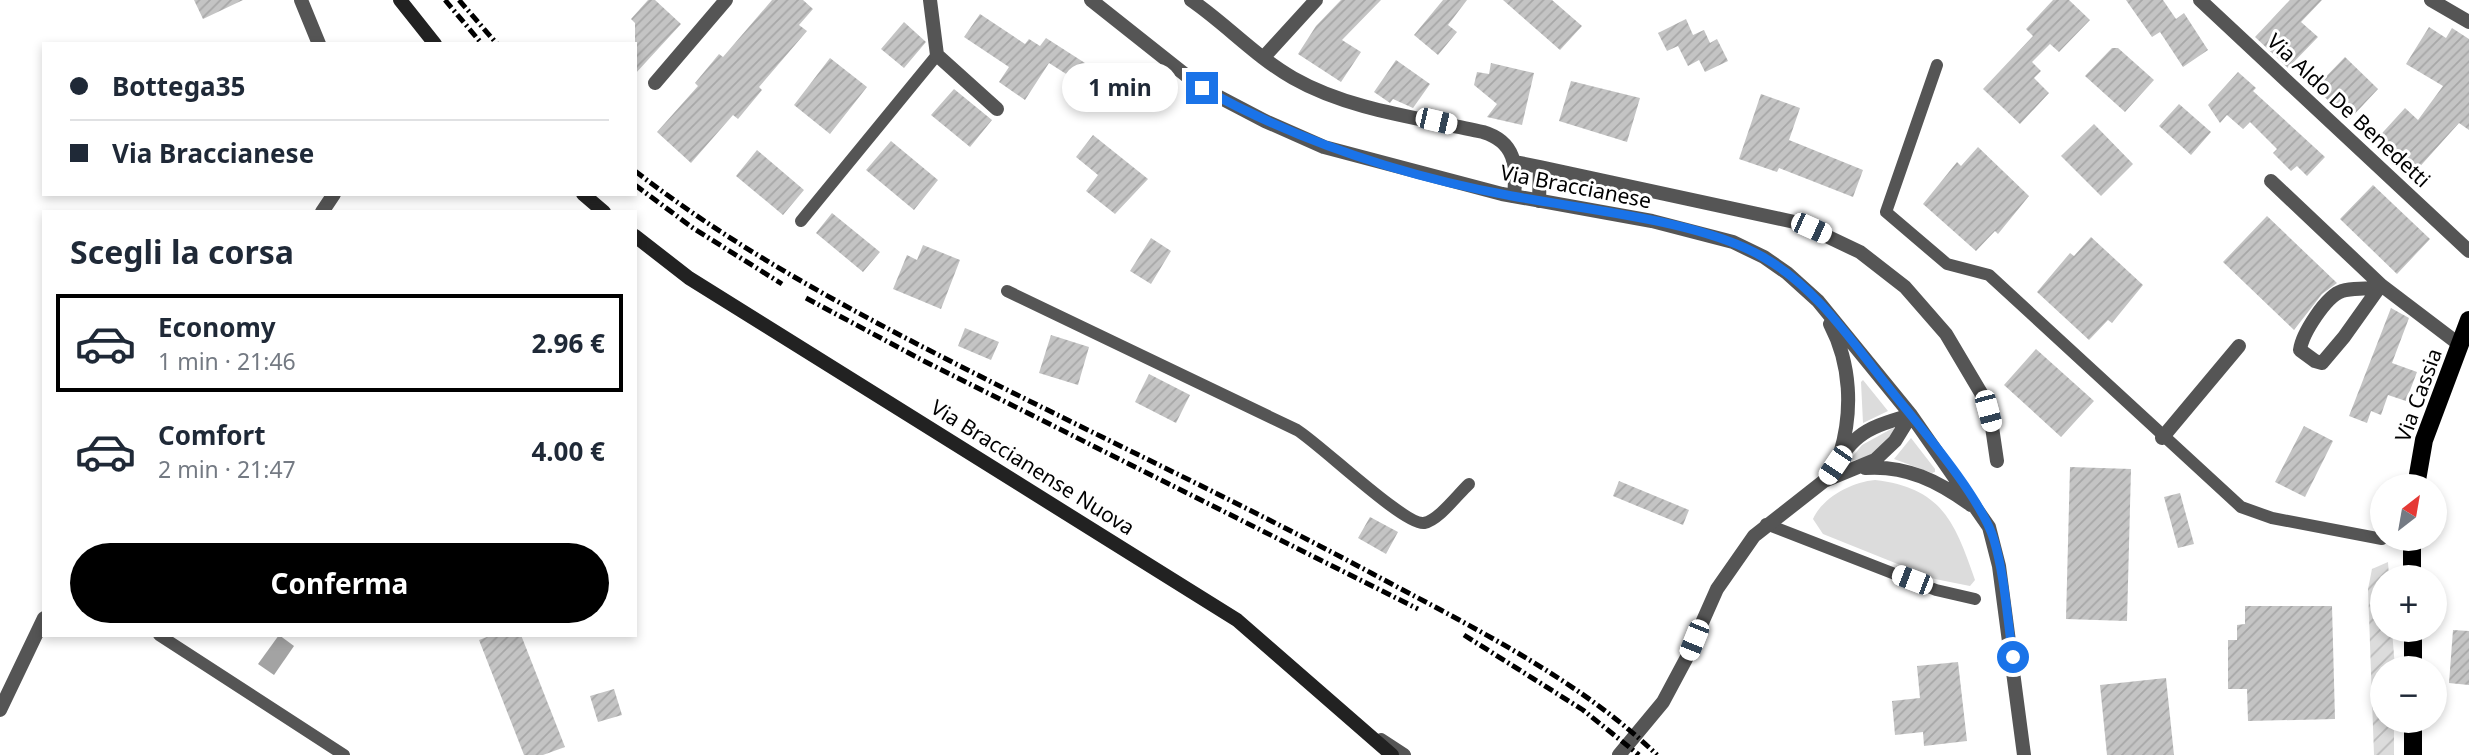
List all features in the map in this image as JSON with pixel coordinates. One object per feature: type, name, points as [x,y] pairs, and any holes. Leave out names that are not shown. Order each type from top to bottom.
[{"type":"main road","points":[[400,0],[433,42]]},
{"type":"main road","points":[[585,196],[602,210]]},
{"type":"main road","name":"Via Braccianense Nuova","points":[[637,238],[689,278],[1237,620],[1392,755]]},
{"type":"main road","name":"Via Cassia","points":[[2418,474],[2424,440],[2469,320]]},
{"type":"main road","points":[[2413,733],[2413,755]]},
{"type":"street","points":[[301,0],[318,42]]},
{"type":"street","points":[[655,83],[726,0]]},
{"type":"street","points":[[930,0],[937,55],[997,109]]},
{"type":"street","name":"Via Braccianese","points":[[1091,0],[1182,74],[1274,126],[1354,157],[1514,196],[1652,221],[1733,242],[1776,264],[1818,301],[1911,415],[1981,513],[1994,540],[1999,566],[2024,755]]},
{"type":"street","points":[[1191,0],[1295,79],[1333,95],[1488,133],[1507,146],[1515,162],[1514,196]]},
{"type":"street","points":[[1264,57],[1316,0]]},
{"type":"street","name":"Via Aldo De Benedetti","points":[[2200,0],[2469,251]]},
{"type":"street","points":[[2431,0],[2469,22]]},
{"type":"street","points":[[1515,162],[1786,220],[1826,234],[1860,253],[1913,294],[1946,334],[1981,393],[1992,427],[1997,461]]},
{"type":"street","points":[[1539,201],[1540,167]]},
{"type":"street","points":[[2271,181],[2381,285],[2460,345]]},
{"type":"street","points":[[2381,285],[2322,363],[2303,355],[2300,350],[2301,340],[2333,296],[2342,291],[2370,290],[2381,285]]},
{"type":"street","points":[[1818,301],[1835,333],[1847,378],[1848,423],[1840,454]]},
{"type":"street","points":[[2162,438],[2239,345]]},
{"type":"street","points":[[1824,481],[1840,454],[1864,431],[1911,415]]},
{"type":"street","points":[[1619,755],[1662,702],[1686,659],[1724,575],[1766,524],[1824,481],[1860,468],[1886,450],[1911,415]]},
{"type":"street","points":[[1860,468],[1896,467],[1919,474],[1981,513]]},
{"type":"street","points":[[0,710],[42,622]]},
{"type":"street","points":[[1358,725],[1404,755]]},
{"type":"lane","points":[[801,220],[937,55]]},
{"type":"lane","points":[[1937,65],[1886,212],[1947,264],[1989,275],[2162,438],[2241,508],[2272,518],[2370,536]]},
{"type":"lane","points":[[1007,291],[1297,430],[1324,448],[1392,508],[1413,521],[1420,523],[1431,520],[1469,484]]},
{"type":"lane","points":[[1766,524],[1936,590],[1975,599]]},
{"type":"lane","points":[[162,637],[344,755]]},
{"type":"shaded area","points":[[1863,380],[1888,411],[1863,423],[1861,382]]},
{"type":"shaded area","points":[[1893,428],[1896,429],[1895,434],[1867,458],[1849,461],[1862,445]]},
{"type":"shaded area","points":[[1911,438],[1935,469],[1935,472],[1894,459]]},
{"type":"shaded area","points":[[1875,480],[1916,491],[1931,500],[1943,512],[1968,560],[1975,580],[1970,586],[1935,579],[1823,534],[1813,519],[1824,504],[1848,487]]},
{"type":"shaded area","points":[[2370,579],[2370,642],[2393,642],[2394,656],[2370,656],[2368,589]]},
{"type":"shaded area","points":[[278,637],[294,646],[274,675],[258,664]]},
{"type":"shaded area","points":[[2373,733],[2394,733],[2394,755],[2374,755]]},
{"type":"building","points":[[194,0],[243,0],[203,19]]},
{"type":"building","points":[[648,0],[655,0],[681,24],[637,72],[635,23],[631,19]]},
{"type":"building","points":[[772,0],[803,0],[813,9],[799,25],[807,31],[759,87],[762,90],[738,119],[733,115],[691,163],[657,132],[698,86],[695,83],[719,54],[723,57]]},
{"type":"building","points":[[1341,0],[1381,0],[1342,40],[1361,52],[1341,82],[1298,54],[1316,26]]},
{"type":"building","points":[[1443,0],[1467,0],[1448,25],[1457,32],[1438,55],[1414,35]]},
{"type":"building","points":[[1503,0],[1552,0],[1582,26],[1560,50]]},
{"type":"building","points":[[2053,0],[2069,0],[2090,20],[2059,52],[2050,44],[2032,62],[2041,71],[2034,78],[2049,93],[2020,124],[1983,89],[2033,36],[2026,29]]},
{"type":"building","points":[[2126,0],[2163,0],[2176,19],[2184,13],[2208,50],[2183,67],[2160,32],[2152,37]]},
{"type":"building","points":[[2290,0],[2322,0],[2301,22],[2318,37],[2288,68],[2255,37]]},
{"type":"building","points":[[980,14],[1025,44],[1029,39],[1040,46],[1046,38],[1085,63],[1074,79],[1049,63],[1025,100],[999,82],[1009,67],[964,37]]},
{"type":"building","points":[[1686,19],[1693,35],[1704,30],[1710,43],[1717,39],[1728,61],[1705,72],[1699,60],[1688,66],[1678,46],[1667,51],[1658,33]]},
{"type":"building","points":[[904,22],[926,42],[904,68],[881,49]]},
{"type":"building","points":[[2429,27],[2446,38],[2452,28],[2469,39],[2469,130],[2459,123],[2415,172],[2394,154],[2391,157],[2374,142],[2405,108],[2418,120],[2443,86],[2406,64]]},
{"type":"building","points":[[2112,48],[2118,48],[2154,80],[2125,112],[2085,76]]},
{"type":"building","points":[[2345,57],[2378,89],[2349,120],[2315,88]]},
{"type":"building","points":[[830,58],[867,87],[830,134],[794,105]]},
{"type":"building","points":[[1396,60],[1430,84],[1413,108],[1393,99],[1390,103],[1374,92]]},
{"type":"building","points":[[1491,63],[1534,73],[1522,125],[1487,117],[1497,104],[1474,85],[1477,72],[1489,74]]},
{"type":"building","points":[[2238,72],[2256,88],[2253,91],[2325,157],[2307,176],[2297,166],[2291,171],[2273,153],[2277,149],[2250,122],[2243,129],[2227,115],[2220,123],[2208,105]]},
{"type":"building","points":[[1571,81],[1640,98],[1627,142],[1559,121]]},
{"type":"building","points":[[954,89],[992,120],[970,147],[931,115]]},
{"type":"building","points":[[1761,94],[1800,108],[1789,140],[1863,170],[1853,197],[1779,168],[1777,172],[1739,159]]},
{"type":"building","points":[[2179,104],[2211,132],[2191,155],[2159,126]]},
{"type":"building","points":[[2094,124],[2133,164],[2101,196],[2061,156]]},
{"type":"building","points":[[1093,135],[1148,179],[1115,214],[1086,191],[1098,175],[1076,157]]},
{"type":"building","points":[[891,141],[938,180],[914,210],[866,170]]},
{"type":"building","points":[[1978,147],[2029,196],[1998,234],[1995,231],[1976,251],[1923,204],[1957,162],[1961,166]]},
{"type":"building","points":[[757,150],[804,190],[783,215],[736,176]]},
{"type":"building","points":[[2373,185],[2430,239],[2397,274],[2340,219]]},
{"type":"building","points":[[832,213],[880,252],[863,272],[816,233]]},
{"type":"building","points":[[2267,216],[2337,283],[2322,294],[2294,330],[2223,262]]},
{"type":"building","points":[[2091,237],[2143,285],[2112,323],[2108,320],[2089,340],[2037,292],[2070,253],[2074,256]]},
{"type":"building","points":[[1151,238],[1171,251],[1151,284],[1130,271]]},
{"type":"building","points":[[923,245],[960,260],[941,309],[893,289],[907,255],[917,260]]},
{"type":"building","points":[[2391,308],[2409,318],[2392,363],[2417,372],[2406,401],[2388,395],[2381,415],[2371,411],[2367,423],[2349,416]]},
{"type":"building","points":[[965,328],[999,342],[991,360],[958,346]]},
{"type":"building","points":[[1051,335],[1089,347],[1078,385],[1039,373]]},
{"type":"building","points":[[2036,349],[2094,401],[2061,437],[2004,385]]},
{"type":"building","points":[[1149,374],[1190,395],[1176,423],[1135,402]]},
{"type":"building","points":[[2304,426],[2333,441],[2305,497],[2275,482]]},
{"type":"building","points":[[2070,467],[2131,469],[2127,621],[2066,619]]},
{"type":"building","points":[[1619,481],[1689,510],[1683,525],[1613,496]]},
{"type":"building","points":[[2180,493],[2194,544],[2178,548],[2164,497]]},
{"type":"building","points":[[1370,517],[1398,532],[1386,554],[1358,538]]},
{"type":"building","points":[[2245,606],[2332,606],[2335,719],[2248,721],[2247,689],[2228,689],[2228,640],[2237,640],[2237,625],[2245,624]]},
{"type":"building","points":[[2453,630],[2469,631],[2469,685],[2449,683]]},
{"type":"building","points":[[487,637],[522,637],[565,747],[543,755],[524,755],[479,640]]},
{"type":"building","points":[[1958,662],[1967,741],[1924,746],[1923,732],[1895,735],[1892,701],[1920,698],[1917,666]]},
{"type":"building","points":[[2166,678],[2174,755],[2107,755],[2100,685]]},
{"type":"building","points":[[614,689],[622,715],[598,722],[590,696]]},
{"type":"railway","points":[[445,0],[480,42]]},
{"type":"railway","points":[[459,0],[495,42]]},
{"type":"railway","points":[[637,172],[752,252],[875,322],[1322,547],[1521,655],[1593,702],[1657,755]]},
{"type":"railway","points":[[637,186],[693,228],[782,284]]},
{"type":"railway","points":[[806,298],[920,359],[1418,609]]},
{"type":"railway","points":[[1464,635],[1583,710],[1639,755]]},
{"type":"route","points":[[1202,88],[1293,135],[1354,157],[1502,194],[1652,221],[1733,242],[1776,264],[1818,301],[1911,415],[1981,513],[1994,540],[2013,657]]}]
